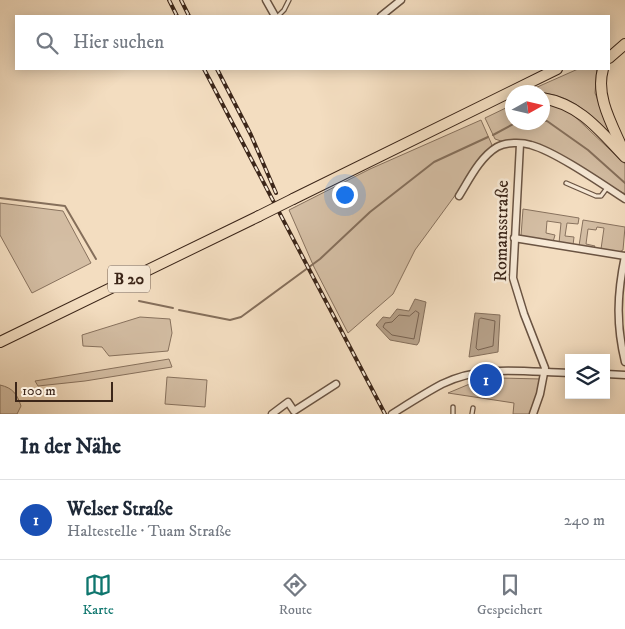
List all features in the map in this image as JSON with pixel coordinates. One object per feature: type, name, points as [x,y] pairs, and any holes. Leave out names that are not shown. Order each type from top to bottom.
[{"type":"highway","points":[[610,45],[625,38]]},
{"type":"highway","points":[[610,57],[625,44]]},
{"type":"highway","name":"B 20","points":[[0,342],[555,70]]},
{"type":"highway","points":[[603,70],[600,79],[601,94],[625,156]]},
{"type":"highway","points":[[550,100],[571,106],[587,118],[625,156]]},
{"type":"highway","points":[[488,104],[505,101]]},
{"type":"street","points":[[266,0],[275,15]]},
{"type":"street","points":[[382,15],[401,0]]},
{"type":"street","name":"Romansstraße","points":[[460,196],[481,162],[491,152],[506,144],[529,144],[543,150],[625,199]]},
{"type":"street","name":"Romansstraße","points":[[520,144],[513,278],[516,291],[545,368],[545,373]]},
{"type":"street","points":[[514,238],[625,256],[619,284],[617,310],[618,328],[625,362]]},
{"type":"street","points":[[392,414],[444,384],[472,374],[492,371],[565,374]]},
{"type":"street","points":[[533,414],[545,373]]},
{"type":"street","points":[[610,374],[625,375]]},
{"type":"street","points":[[272,414],[288,402],[294,411],[336,384]]},
{"type":"lane","points":[[277,15],[284,10],[289,0]]},
{"type":"lane","points":[[566,184],[596,196],[601,196],[607,188]]},
{"type":"lane","points":[[453,407],[453,414]]},
{"type":"lane","points":[[472,414],[473,408]]},
{"type":"shaded area","points":[[576,70],[597,70],[595,93],[612,135],[583,109],[564,98],[550,94],[550,85],[542,85]]},
{"type":"shaded area","points":[[550,104],[569,111],[625,164],[625,194],[541,145],[529,141],[504,142],[495,139],[485,118],[505,108],[505,130],[550,130]]},
{"type":"shaded area","points":[[481,120],[492,145],[415,250],[393,294],[348,333],[314,267],[289,210],[370,169]]},
{"type":"shaded area","points":[[0,203],[63,211],[91,263],[32,293],[0,235]]},
{"type":"shaded area","points":[[523,209],[579,218],[578,224],[567,223],[565,236],[574,237],[573,245],[559,243],[561,223],[547,221],[546,233],[555,235],[553,242],[521,236]]},
{"type":"shaded area","points":[[583,220],[625,227],[623,250],[619,252],[601,249],[604,228],[597,227],[596,230],[588,229],[586,244],[595,246],[594,248],[579,246]]},
{"type":"shaded area","points":[[140,317],[170,319],[172,333],[168,351],[109,356],[102,347],[83,346],[82,335]]},
{"type":"shaded area","points":[[169,359],[172,367],[85,381],[38,386],[35,381]]},
{"type":"shaded area","points":[[167,377],[207,380],[205,407],[165,404]]},
{"type":"shaded area","points":[[499,378],[542,379],[531,414],[513,414],[514,403],[448,393],[472,383]]},
{"type":"shaded area","points":[[0,385],[8,388],[16,395],[21,406],[17,414],[0,414]]},
{"type":"water","points":[[415,299],[426,302],[419,342],[417,345],[390,340],[376,325],[383,317],[390,318],[397,309],[409,311]]},
{"type":"water","points":[[475,313],[500,315],[498,352],[469,357]]},
{"type":"waterway","points":[[550,123],[588,150],[625,183]]},
{"type":"waterway","points":[[493,135],[505,128]]},
{"type":"waterway","points":[[179,310],[230,320],[241,317],[320,259],[370,212],[434,162],[488,137]]},
{"type":"waterway","points":[[0,198],[65,206],[96,259]]},
{"type":"waterway","points":[[139,301],[173,308]]},
{"type":"railway","points":[[169,0],[176,15]]},
{"type":"railway","points":[[181,0],[188,15]]},
{"type":"railway","points":[[205,70],[385,414]]},
{"type":"railway","points":[[218,70],[251,135],[276,193]]},
{"type":"place","name":"Welser Straße","points":[[486,380]]}]
